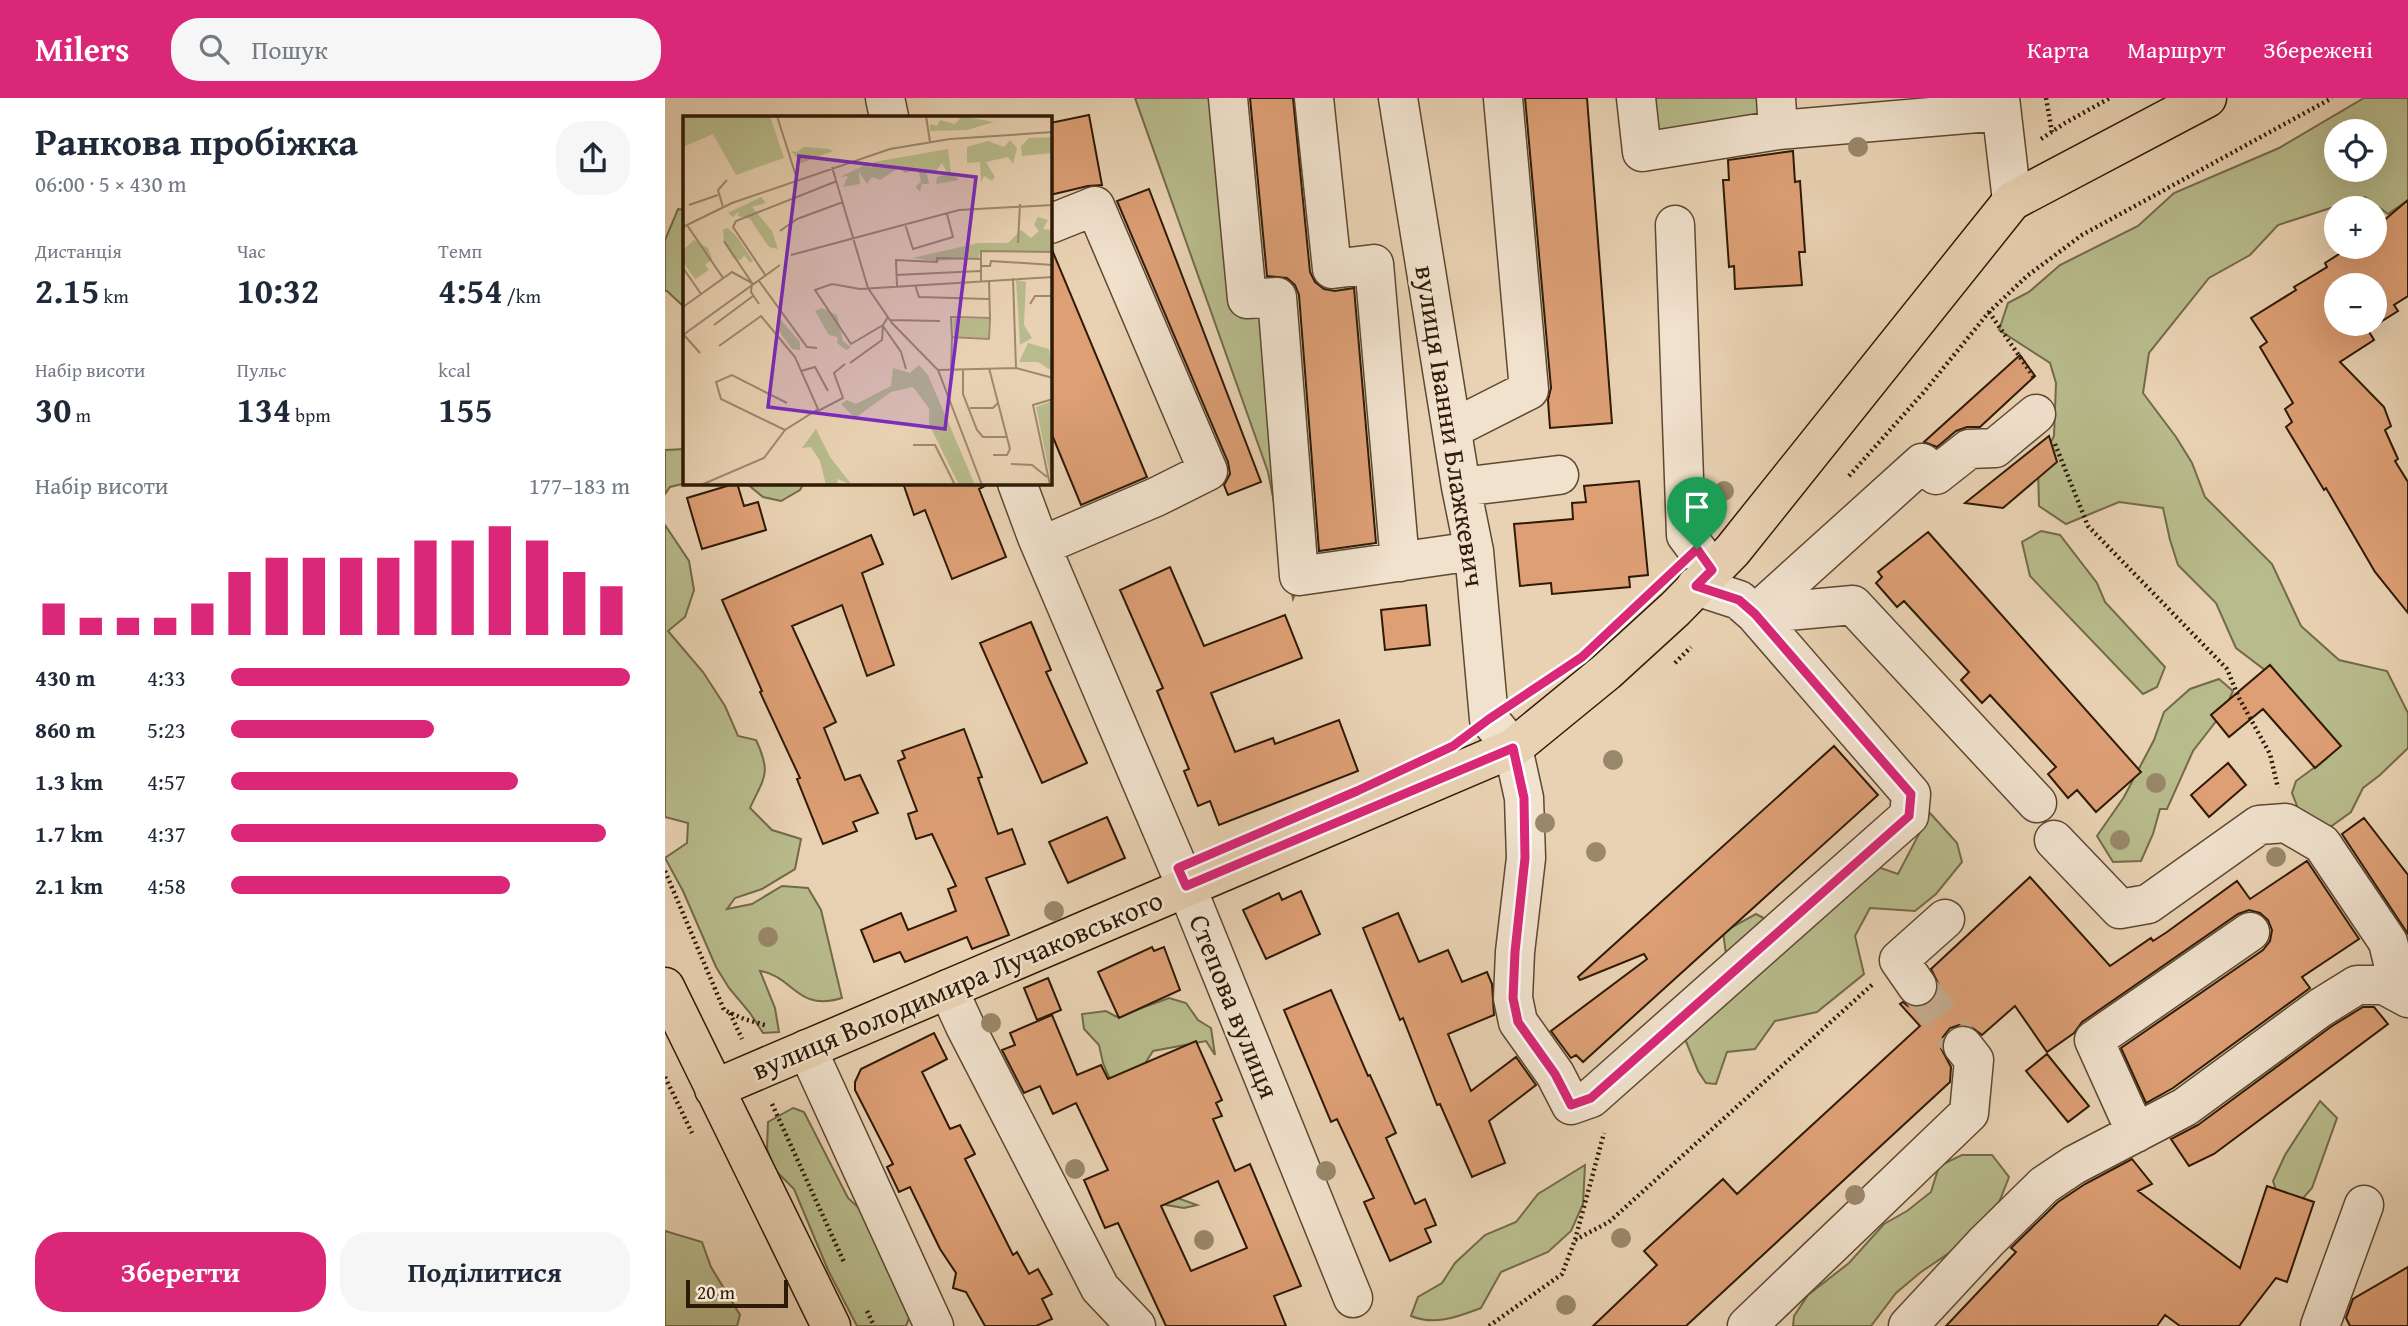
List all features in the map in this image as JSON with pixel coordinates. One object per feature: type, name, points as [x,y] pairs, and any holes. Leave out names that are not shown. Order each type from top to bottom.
[{"type":"main road","name":"вулиця Володимира Лучаковського","points":[[713,1089],[756,1071],[791,1039],[948,989],[1513,748],[1606,672],[1675,609],[1744,537],[2012,201],[2207,98]]},
{"type":"main road","points":[[665,986],[827,1325]]},
{"type":"street","points":[[885,98],[889,116]]},
{"type":"street","points":[[1228,98],[1247,299],[1277,297],[1299,576],[1474,551]]},
{"type":"street","points":[[1314,98],[1332,269],[1374,264],[1400,562]]},
{"type":"street","name":"вулиця Іванни Блажкевич","points":[[1398,98],[1461,487],[1474,551],[1489,719],[1513,748]]},
{"type":"street","points":[[1452,429],[1528,390],[1503,98]]},
{"type":"street","points":[[1636,98],[1642,152],[1777,114],[2001,104],[2012,201]]},
{"type":"street","points":[[1041,546],[1156,497],[1208,471],[1094,206],[1052,224]]},
{"type":"street","points":[[1513,748],[1524,798],[1525,858],[1513,998],[1518,1022],[1555,1074],[1571,1105],[1591,1098],[1604,1087],[1909,816],[1911,794],[1755,614],[1739,600],[1704,578],[1686,535],[1675,225]]},
{"type":"street","points":[[1755,614],[1922,463],[1936,475],[1969,449],[1995,448],[2042,411]]},
{"type":"street","points":[[1461,487],[1559,475]]},
{"type":"street","name":"Степова вулиця","points":[[1018,485],[1041,546],[1186,886],[1353,1298]]},
{"type":"street","points":[[1755,614],[1853,605],[2037,803]]},
{"type":"street","points":[[2054,840],[2120,909],[2148,904],[2259,825],[2286,823],[2322,844],[2388,942],[2404,995]]},
{"type":"street","points":[[1908,973],[1945,919]]},
{"type":"street","points":[[2136,1132],[2094,1040],[2250,932]]},
{"type":"street","points":[[1908,1326],[1986,1242],[2044,1185],[2074,1165],[2185,1107],[2320,1008],[2357,985],[2384,985],[2404,995]]},
{"type":"street","points":[[948,989],[1100,1288],[1136,1326]]},
{"type":"street","points":[[791,1039],[934,1326]]},
{"type":"street","points":[[1747,1326],[1969,1113],[1974,1060],[1963,1046]]},
{"type":"street","points":[[2320,1326],[2364,1205]]},
{"type":"path","points":[[2046,98],[2052,132]]},
{"type":"path","points":[[2008,162],[2110,98]]},
{"type":"path","points":[[1989,312],[2035,376],[2042,411],[2088,526],[2227,669],[2239,698],[2270,754],[2286,823]]},
{"type":"path","points":[[665,871],[724,1010],[791,1039]]},
{"type":"path","points":[[1575,1240],[1609,1222],[1908,973]]},
{"type":"path","points":[[730,1013],[848,1271]]},
{"type":"path","points":[[1489,1326],[1562,1274],[1575,1240],[1604,1133],[1604,1087]]},
{"type":"path","points":[[864,1306],[874,1326]]},
{"type":"green space","points":[[1135,98],[1222,98],[1269,301],[1296,592],[1293,599],[1268,472]]},
{"type":"green space","points":[[1646,98],[1764,98],[1765,119],[1650,137]]},
{"type":"green space","points":[[2364,98],[2408,98],[2408,200],[2388,214],[2387,196],[2324,196],[2324,210],[2278,225],[2250,255],[2209,278],[2149,353],[2143,393],[2192,463],[2205,497],[2272,564],[2301,626],[2339,660],[2387,671],[2408,713],[2408,748],[2363,788],[2351,812],[2326,830],[2301,816],[2292,793],[2296,781],[2326,759],[2312,729],[2274,677],[2236,648],[2216,603],[2178,565],[2163,508],[2119,502],[2066,524],[2039,506],[2038,468],[2054,436],[2056,383],[2050,363],[1999,330],[2008,303],[2029,292],[2060,265],[2138,226],[2174,193],[2279,148],[2324,122],[2324,182],[2387,182],[2387,119],[2328,119]]},
{"type":"green space","points":[[678,209],[683,210],[683,306],[665,291],[665,240]]},
{"type":"green space","points":[[683,449],[683,484],[670,487],[665,494],[665,450]]},
{"type":"green space","points":[[748,485],[803,485],[800,490],[781,501],[763,497]]},
{"type":"green space","points":[[665,525],[689,561],[694,590],[685,617],[668,631],[703,672],[725,706],[738,736],[756,740],[765,768],[762,782],[750,808],[772,830],[801,839],[795,869],[762,889],[735,898],[727,909],[752,904],[782,886],[808,888],[821,910],[842,998],[827,1001],[805,997],[781,979],[760,971],[775,1008],[779,1032],[763,1033],[729,988],[716,967],[683,891],[665,858],[687,843],[688,823],[665,817]]},
{"type":"green space","points":[[2041,531],[2060,535],[2097,583],[2105,602],[2165,667],[2157,687],[2143,694],[2030,576],[2022,542]]},
{"type":"green space","points":[[2219,679],[2233,691],[2224,711],[2193,751],[2167,809],[2160,809],[2141,861],[2113,862],[2097,836],[2124,797],[2154,740],[2164,712],[2190,689]]},
{"type":"green space","points":[[1930,813],[1957,843],[1962,862],[1936,894],[1915,911],[1870,908],[1855,936],[1864,974],[1817,1012],[1775,1021],[1755,1049],[1727,1052],[1716,1084],[1706,1083],[1685,1039],[1728,969],[1723,932],[1756,914],[1788,931],[1875,866],[1898,874]]},
{"type":"green space","points":[[1169,998],[1186,1003],[1198,1020],[1211,1028],[1215,1055],[1206,1041],[1153,1051],[1139,1073],[1164,1184],[1180,1199],[1197,1205],[1184,1208],[1166,1205],[1144,1181],[1099,1045],[1084,1029],[1082,1014],[1106,1011],[1117,1017]]},
{"type":"green space","points":[[2320,1101],[2337,1118],[2312,1188],[2291,1212],[2281,1205],[2273,1181],[2285,1155]]},
{"type":"green space","points":[[793,1108],[804,1112],[848,1198],[872,1220],[911,1314],[906,1326],[857,1326],[828,1270],[794,1189],[775,1170],[767,1149],[768,1122]]},
{"type":"green space","points":[[1962,1155],[1992,1155],[2009,1177],[1996,1210],[1977,1234],[1921,1272],[1896,1293],[1871,1326],[1793,1326],[1794,1316],[1808,1295],[1849,1263],[1884,1224],[1907,1211],[1931,1192],[1939,1166]]},
{"type":"green space","points":[[1585,1165],[1583,1204],[1571,1231],[1548,1252],[1501,1272],[1481,1308],[1437,1320],[1411,1316],[1418,1297],[1442,1283],[1455,1263],[1485,1235],[1516,1222],[1538,1194]]},
{"type":"green space","points":[[665,1231],[702,1242],[711,1267],[740,1315],[737,1326],[665,1326]]},
{"type":"building","points":[[1250,98],[1293,98],[1310,272],[1315,282],[1324,289],[1335,291],[1354,288],[1376,543],[1319,551],[1299,295],[1295,285],[1287,278],[1267,276]]},
{"type":"building","points":[[1525,98],[1587,98],[1612,423],[1550,428],[1548,400],[1551,388]]},
{"type":"building","points":[[1089,115],[1102,185],[1052,195],[1052,123]]},
{"type":"building","points":[[1793,151],[1795,182],[1800,181],[1805,252],[1799,252],[1802,285],[1735,289],[1734,266],[1729,267],[1723,180],[1729,180],[1728,160]]},
{"type":"building","points":[[1149,189],[1261,482],[1228,495],[1224,485],[1230,474],[1228,462],[1117,201]]},
{"type":"building","points":[[2408,200],[2408,296],[2394,305],[2398,311],[2387,318],[2387,273],[2324,273],[2324,336],[2372,336],[2374,340],[2340,362],[2384,407],[2391,426],[2385,430],[2398,459],[2395,461],[2408,482],[2408,613],[2375,572],[2326,488],[2324,490],[2286,427],[2292,422],[2285,409],[2293,403],[2260,347],[2267,342],[2251,318],[2327,267],[2325,263],[2331,259],[2387,259],[2387,218]]},
{"type":"building","points":[[1052,250],[1147,477],[1081,505],[1052,435]]},
{"type":"building","points":[[2020,355],[2035,376],[1980,427],[1967,427],[1956,431],[1937,447],[1924,442]]},
{"type":"building","points":[[2049,436],[2057,462],[2003,508],[1965,503]]},
{"type":"building","points":[[1639,481],[1648,575],[1629,577],[1630,587],[1552,594],[1551,583],[1520,586],[1514,524],[1573,519],[1572,503],[1586,502],[1584,486]]},
{"type":"building","points":[[738,485],[744,506],[758,502],[766,530],[702,549],[687,498]]},
{"type":"building","points":[[904,485],[986,485],[979,489],[1006,557],[952,579],[925,510],[914,515]]},
{"type":"building","points":[[1928,532],[2141,772],[2096,812],[2077,790],[2068,798],[2048,774],[2056,767],[1990,695],[1982,703],[1961,680],[1969,672],[1904,601],[1897,607],[1876,583],[1882,577],[1878,572]]},
{"type":"building","points":[[871,535],[883,564],[862,573],[894,665],[867,676],[842,605],[792,626],[836,722],[824,728],[845,780],[860,775],[878,813],[853,822],[857,831],[823,844],[797,779],[800,778],[760,692],[762,691],[722,600]]},
{"type":"building","points":[[1170,567],[1204,646],[1285,615],[1302,658],[1211,693],[1235,752],[1273,738],[1275,744],[1339,720],[1358,771],[1219,825],[1210,801],[1198,806],[1184,771],[1189,769],[1157,691],[1163,688],[1120,590]]},
{"type":"building","points":[[1426,605],[1430,645],[1385,650],[1381,610]]},
{"type":"building","points":[[1031,622],[1051,670],[1046,672],[1087,763],[1042,783],[980,643]]},
{"type":"building","points":[[2270,665],[2341,746],[2315,768],[2263,709],[2229,737],[2211,715]]},
{"type":"building","points":[[964,729],[982,777],[978,778],[998,834],[1012,829],[1025,864],[986,878],[1009,935],[972,949],[967,937],[905,962],[900,952],[874,962],[861,930],[901,913],[908,930],[956,911],[948,889],[956,886],[932,834],[916,839],[908,814],[917,811],[898,761],[905,758],[902,751]]},
{"type":"building","points":[[1834,746],[1878,795],[1583,1062],[1576,1055],[1571,1058],[1551,1031],[1647,959],[1644,954],[1580,980],[1578,977]]},
{"type":"building","points":[[2228,763],[2246,785],[2209,817],[2191,795]]},
{"type":"building","points":[[1107,817],[1125,858],[1068,883],[1049,842]]},
{"type":"building","points":[[2364,818],[2408,875],[2408,934],[2342,834]]},
{"type":"building","points":[[2307,861],[2359,939],[2302,977],[2310,988],[2173,1088],[2146,1103],[2121,1048],[2263,950],[2270,941],[2272,930],[2268,920],[2260,913],[2249,910],[2238,914],[2082,1022],[2074,1033],[2047,1052],[2015,1006],[1982,1035],[1970,1026],[1950,1028],[1943,1037],[1941,1048],[1951,1067],[1950,1082],[1686,1326],[1593,1326],[1657,1265],[1644,1251],[1723,1179],[1737,1194],[1920,1026],[1900,1004],[1903,1002],[1918,1008],[1930,1004],[1939,985],[1931,969],[2030,877],[2110,966],[2151,938],[2153,941],[2167,932],[2237,881],[2250,899]]},
{"type":"building","points":[[1301,891],[1320,934],[1266,959],[1243,910],[1279,893],[1282,900]]},
{"type":"building","points":[[1398,913],[1419,962],[1448,950],[1462,982],[1487,972],[1492,984],[1494,1015],[1448,1034],[1471,1091],[1516,1057],[1536,1085],[1489,1121],[1505,1163],[1472,1177],[1440,1104],[1437,1105],[1403,1018],[1400,1020],[1363,928]]},
{"type":"building","points":[[1152,947],[1154,951],[1164,947],[1180,990],[1119,1018],[1098,972]]},
{"type":"building","points":[[1048,978],[1061,1010],[1037,1020],[1024,988]]},
{"type":"building","points":[[1331,990],[1396,1133],[1386,1138],[1415,1204],[1425,1199],[1436,1225],[1425,1229],[1431,1242],[1390,1261],[1364,1202],[1374,1198],[1337,1119],[1331,1122],[1284,1010]]},
{"type":"building","points":[[2363,1007],[2374,1007],[2388,1024],[2214,1154],[2189,1166],[2171,1139],[2198,1125],[2332,1026]]},
{"type":"building","points":[[1052,1015],[1077,1075],[1101,1065],[1108,1079],[1196,1041],[1222,1100],[1216,1103],[1222,1116],[1213,1119],[1235,1171],[1250,1164],[1301,1286],[1274,1296],[1286,1326],[1166,1326],[1118,1223],[1105,1228],[1084,1180],[1108,1170],[1076,1103],[1053,1114],[1040,1086],[1024,1093],[1002,1050],[1015,1045],[1010,1033]],"holes":[[[1218,1181],[1247,1248],[1191,1271],[1161,1206]]]},
{"type":"building","points":[[934,1033],[947,1059],[922,1072],[950,1129],[960,1125],[975,1154],[965,1159],[1013,1255],[1017,1252],[1029,1274],[1038,1269],[1052,1294],[1042,1299],[1052,1319],[1036,1326],[985,1326],[966,1292],[953,1288],[956,1273],[940,1249],[910,1187],[899,1192],[887,1167],[893,1164],[855,1090],[855,1082],[861,1069]]},
{"type":"building","points":[[2047,1054],[2089,1106],[2068,1122],[2026,1071]]},
{"type":"building","points":[[2132,1159],[2152,1184],[2138,1191],[2240,1268],[2267,1186],[2314,1202],[2287,1282],[2276,1278],[2239,1326],[2180,1326],[2165,1315],[2157,1326],[1946,1326],[2016,1252],[2011,1248],[2058,1202]]},
{"type":"building","points":[[2408,1267],[2408,1326],[2350,1326],[2346,1318],[2353,1299]]},
{"type":"tunnel","points":[[1917,986],[1963,1046]]},
{"type":"route","points":[[1697,549],[1712,570],[1696,586],[1739,600],[1755,614],[1911,794],[1909,816],[1591,1098],[1571,1105],[1555,1074],[1518,1022],[1513,998],[1525,858],[1524,798],[1513,748],[1186,886],[1178,868],[1357,791],[1453,746],[1582,657],[1697,549]]}]
